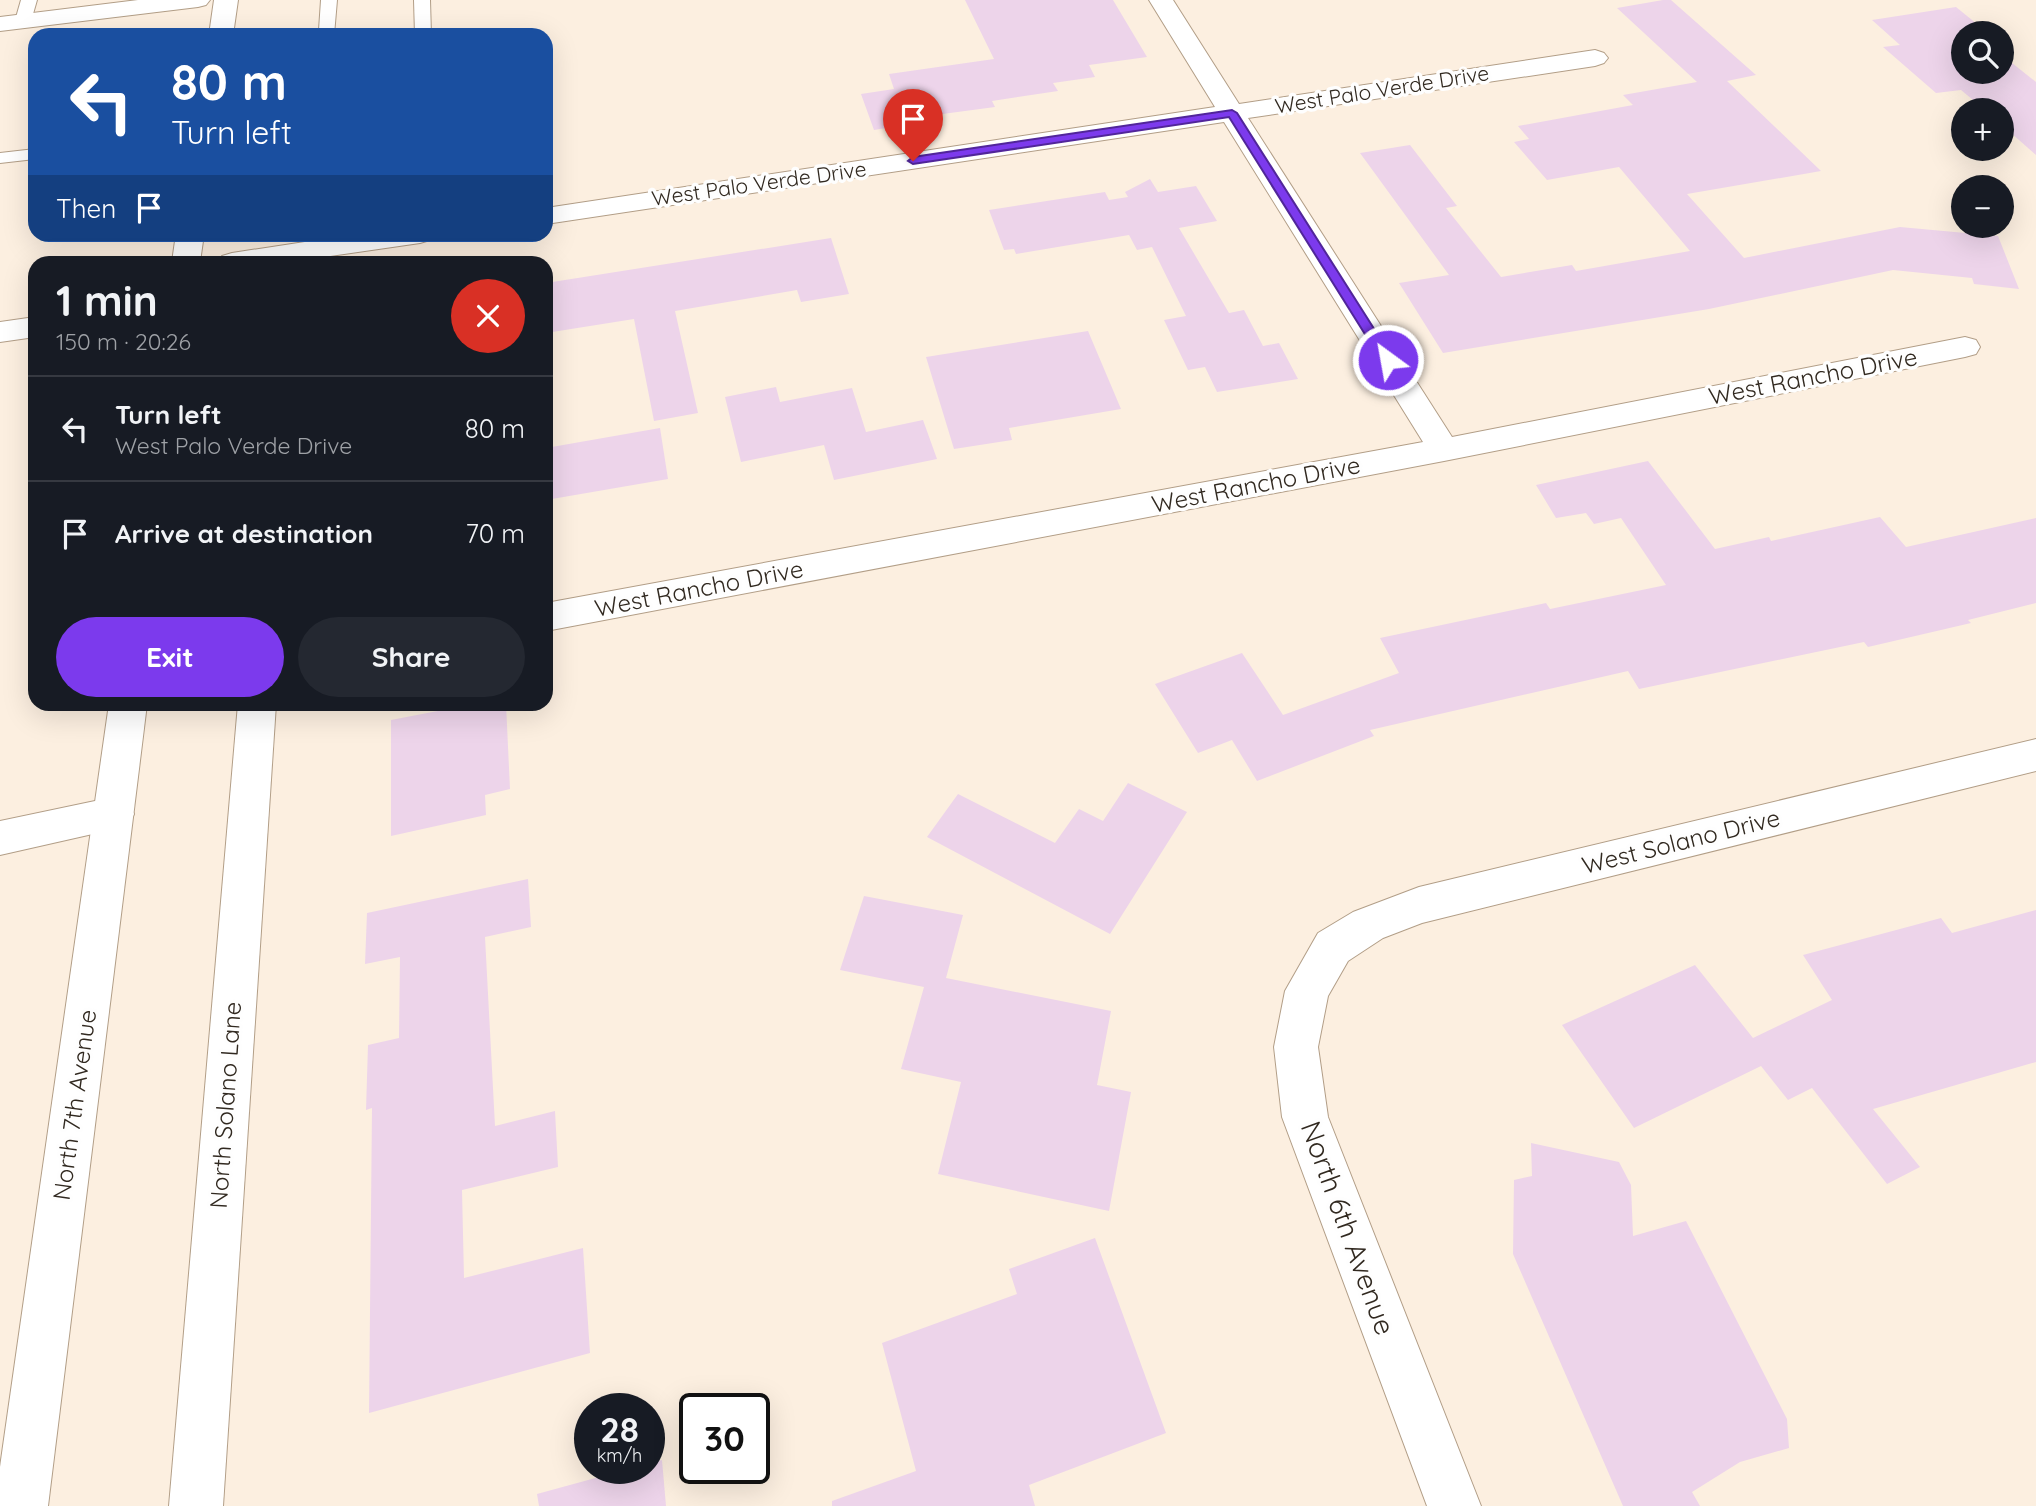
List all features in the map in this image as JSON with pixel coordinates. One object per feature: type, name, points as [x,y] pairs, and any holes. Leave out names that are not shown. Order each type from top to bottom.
[{"type":"street","points":[[17,15],[100,6],[198,0]]},
{"type":"street","points":[[221,28],[226,0]]},
{"type":"street","points":[[1161,0],[1444,450]]},
{"type":"street","name":"West Palo Verde Drive","points":[[553,215],[1595,58]]},
{"type":"street","points":[[272,256],[366,242]]},
{"type":"street","points":[[0,332],[28,328]]},
{"type":"street","name":"West Rancho Drive","points":[[553,616],[1444,450],[1965,347]]},
{"type":"street","name":"North 7th Avenue","points":[[21,1506],[127,711]]},
{"type":"street","name":"North Solano Lane","points":[[196,1506],[256,711]]},
{"type":"street","name":"West Solano Drive","points":[[1333,947],[1368,925],[1419,905],[2036,755]]},
{"type":"street","points":[[0,838],[114,814]]},
{"type":"street","name":"North 6th Avenue","points":[[1333,947],[1307,991],[1296,1047],[1306,1116],[1331,1188],[1454,1506]]},
{"type":"lane","points":[[327,28],[329,0]]},
{"type":"lane","points":[[422,0],[423,28]]},
{"type":"lane","points":[[0,158],[28,155]]},
{"type":"building","points":[[965,0],[1113,0],[1147,57],[1089,65],[1095,77],[1053,83],[1058,91],[992,101],[995,107],[920,117],[922,122],[874,130],[861,94],[894,89],[889,74],[994,59]]},
{"type":"building","points":[[1671,0],[1756,75],[1727,81],[1821,171],[1687,194],[1744,258],[1900,227],[1951,232],[1951,238],[1999,238],[2019,289],[1974,284],[1972,278],[1893,270],[1709,309],[1443,353],[1399,283],[1449,275],[1360,153],[1410,145],[1457,206],[1446,208],[1501,277],[1572,265],[1576,271],[1690,251],[1619,167],[1547,180],[1514,142],[1529,139],[1518,126],[1633,105],[1623,95],[1697,82],[1617,8]]},
{"type":"building","points":[[1956,7],[1973,21],[1951,21],[1951,84],[2014,84],[2014,65],[2036,82],[2036,155],[2014,136],[2014,98],[1971,98],[1961,90],[1936,93],[1883,47],[1900,45],[1872,20]]},
{"type":"building","points":[[1150,179],[1158,192],[1196,186],[1217,221],[1179,228],[1229,313],[1244,310],[1263,346],[1279,343],[1298,379],[1217,392],[1205,367],[1188,370],[1164,320],[1186,316],[1152,247],[1137,250],[1129,235],[1016,254],[1014,249],[1004,250],[989,210],[1105,192],[1109,200],[1128,197],[1125,192]]},
{"type":"building","points":[[831,238],[849,294],[801,302],[797,290],[675,311],[698,413],[654,421],[634,319],[553,332],[553,282]]},
{"type":"building","points":[[1088,331],[1121,409],[1009,428],[1012,440],[954,449],[926,357]]},
{"type":"building","points":[[776,387],[780,402],[852,388],[866,432],[923,420],[937,459],[834,480],[824,445],[741,462],[725,397]]},
{"type":"building","points":[[660,428],[668,479],[553,499],[553,447]]},
{"type":"building","points":[[1648,461],[1715,549],[1769,537],[1771,541],[1880,517],[1906,547],[2036,518],[2036,603],[1968,620],[1971,623],[1868,647],[1864,642],[1639,689],[1628,671],[1370,730],[1374,736],[1257,781],[1232,740],[1198,753],[1155,684],[1242,653],[1283,715],[1399,673],[1380,638],[1546,603],[1550,609],[1666,585],[1621,518],[1594,524],[1586,513],[1556,518],[1536,485]]},
{"type":"building","points":[[438,711],[506,711],[510,789],[485,795],[486,815],[391,836],[391,720]]},
{"type":"building","points":[[1128,783],[1187,812],[1110,934],[927,837],[958,794],[1055,843],[1079,809],[1103,821]]},
{"type":"building","points":[[528,879],[531,927],[485,937],[495,1126],[555,1111],[558,1167],[462,1190],[464,1278],[583,1248],[590,1353],[369,1413],[372,1108],[366,1110],[368,1045],[399,1038],[400,957],[365,964],[367,913]]},
{"type":"building","points":[[864,896],[963,915],[946,978],[1111,1011],[1097,1085],[1131,1092],[1109,1211],[938,1174],[961,1082],[901,1069],[924,987],[840,970]]},
{"type":"building","points":[[2036,910],[2036,1062],[1873,1109],[1920,1167],[1887,1184],[1812,1088],[1788,1100],[1761,1066],[1634,1128],[1562,1025],[1695,965],[1753,1038],[1832,1000],[1803,955],[1941,918],[1952,933]]},
{"type":"building","points":[[1531,1143],[1619,1162],[1631,1185],[1633,1236],[1686,1221],[1787,1419],[1789,1448],[1740,1462],[1692,1492],[1700,1506],[1623,1506],[1513,1254],[1514,1180],[1532,1176]]},
{"type":"building","points":[[1095,1238],[1166,1433],[1029,1485],[1035,1506],[832,1506],[832,1501],[916,1471],[882,1343],[1017,1294],[1009,1269]]},
{"type":"building","points":[[574,1484],[664,1484],[666,1506],[539,1506],[537,1494]]},
{"type":"route","points":[[913,161],[1232,113],[1388,360]]}]
